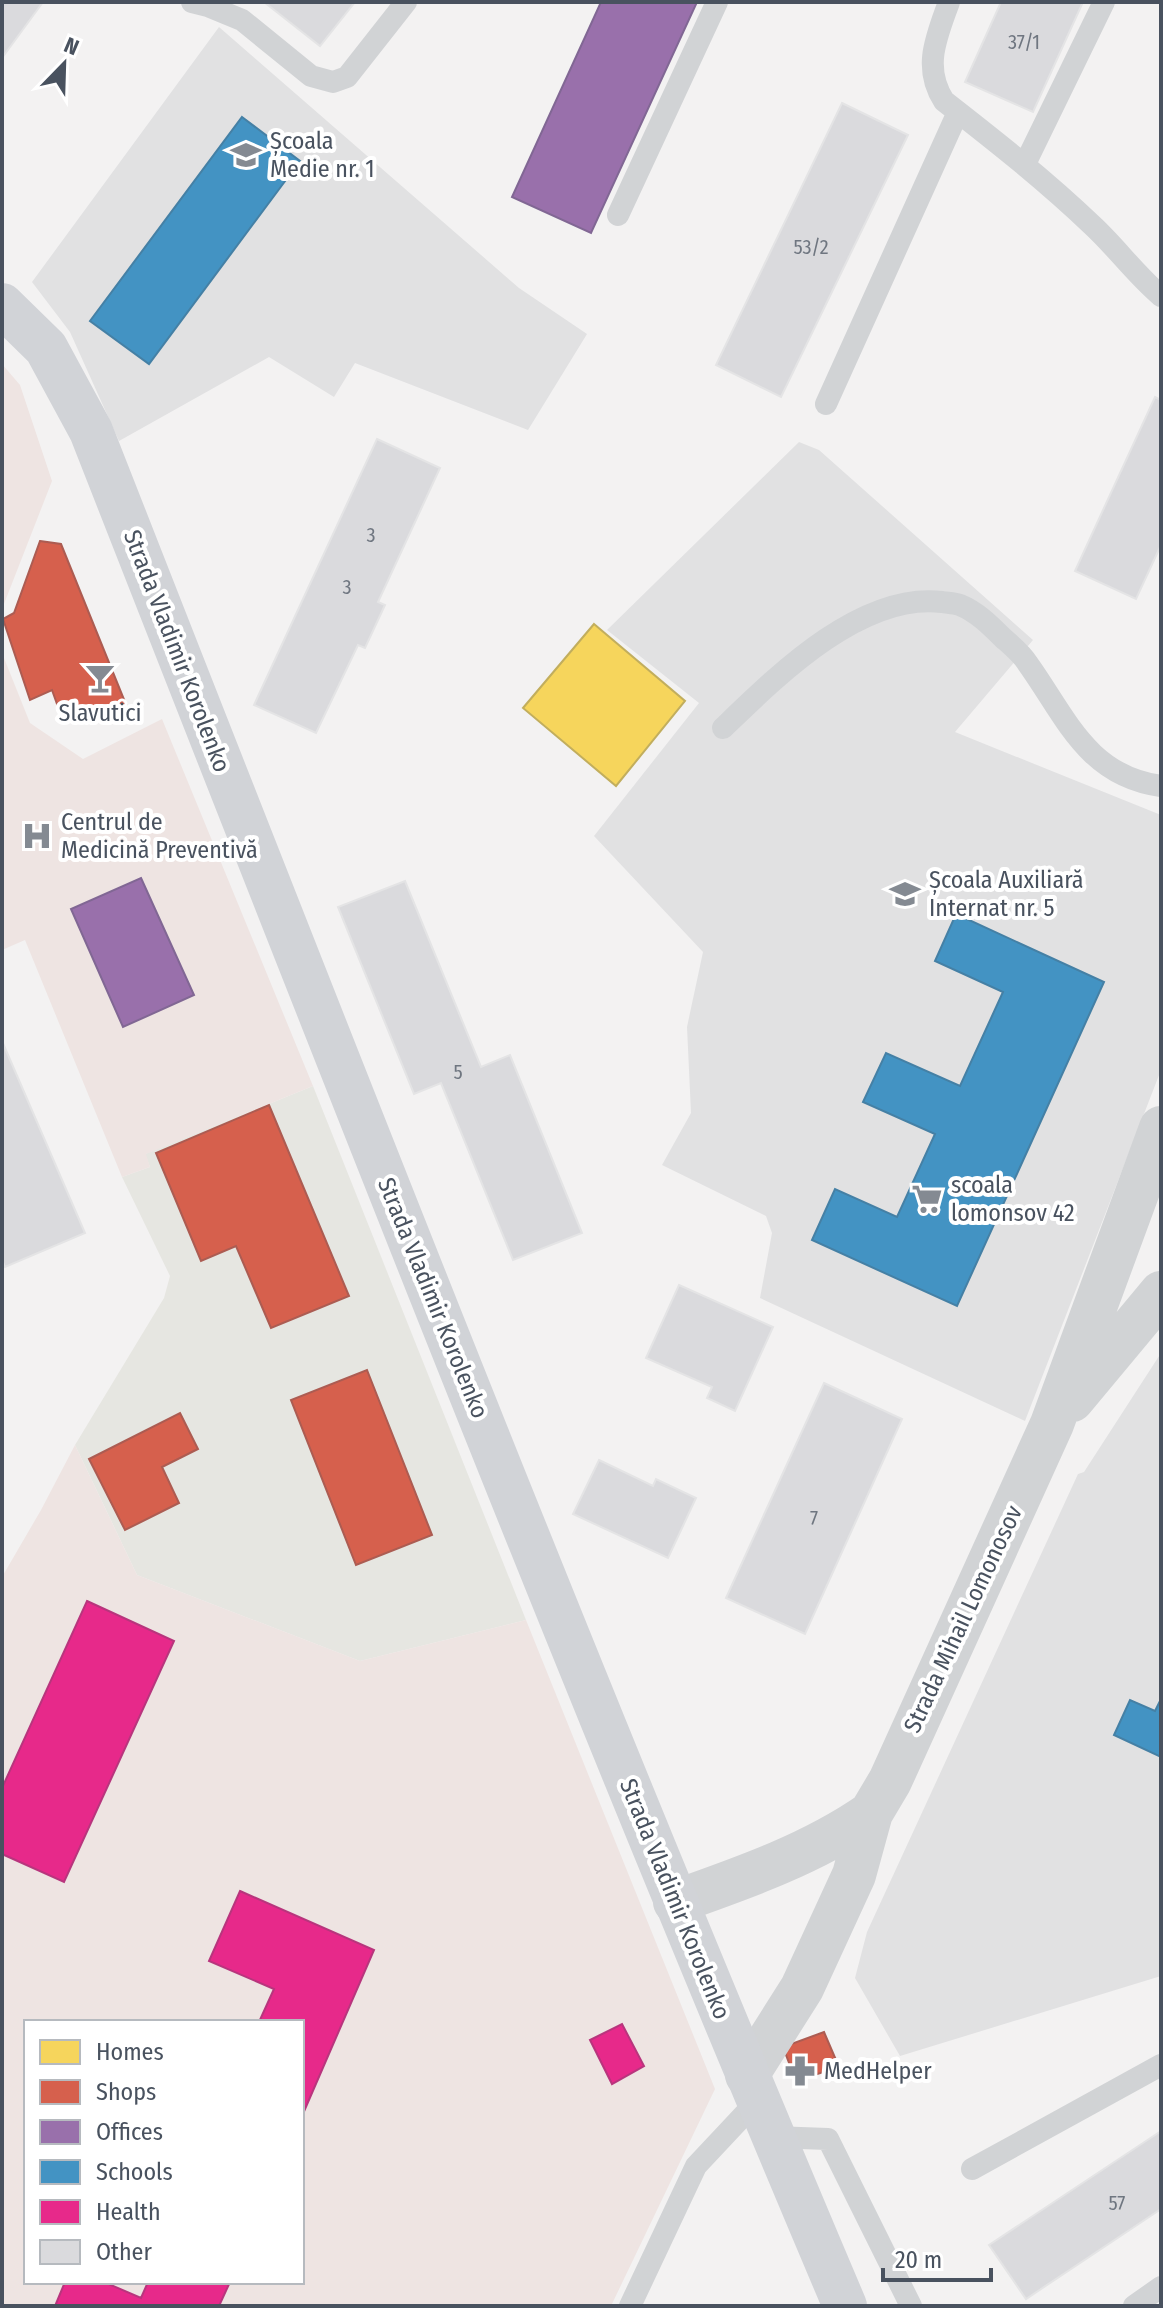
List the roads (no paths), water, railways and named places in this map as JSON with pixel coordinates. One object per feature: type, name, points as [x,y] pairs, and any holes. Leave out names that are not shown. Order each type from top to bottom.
[{"type":"main road","name":"Strada Vladimir Korolenko","points":[[2,305],[46,348],[91,431],[361,1120],[675,1902],[845,2306]]},
{"type":"street","name":"Strada Mihail Lomonosov","points":[[759,2104],[802,1988],[854,1875],[871,1813],[890,1781],[1052,1424],[1161,1128]]},
{"type":"street","name":"Strada Mihail Lomonosov","points":[[1052,1424],[1161,1293]]},
{"type":"street","name":"Strada Mihail Lomonosov","points":[[675,1902],[760,1872],[841,1833],[871,1813]]},
{"type":"lane","points":[[192,2],[242,20],[311,76],[333,82],[347,77],[406,2]]},
{"type":"lane","points":[[618,215],[717,2]]},
{"type":"lane","points":[[949,2],[935,43],[932,65],[935,87],[944,101],[1025,164],[1094,227],[1161,296]]},
{"type":"lane","points":[[1025,164],[1104,2]]},
{"type":"lane","points":[[826,404],[958,112]]},
{"type":"lane","points":[[723,728],[764,688],[811,650],[873,612],[923,600],[958,604],[986,620],[1027,661],[1062,718],[1092,754],[1126,777],[1161,786]]},
{"type":"lane","points":[[972,2169],[1161,2065]]},
{"type":"lane","points":[[630,2306],[696,2166],[759,2104],[828,2139],[911,2306]]},
{"type":"lane","points":[[1134,2306],[1161,2287]]},
{"type":"place","name":"Școala Medie nr. 1","points":[[246,155]]},
{"type":"place","name":"Slavutici","points":[[100,678]]},
{"type":"place","name":"Centrul de Medicină Preventivă","points":[[37,836]]},
{"type":"place","name":"Școala Auxiliară Internat nr. 5","points":[[905,894]]},
{"type":"place","name":"scoala lomonsov 42","points":[[927,1199]]},
{"type":"place","name":"MedHelper","points":[[800,2071]]}]
